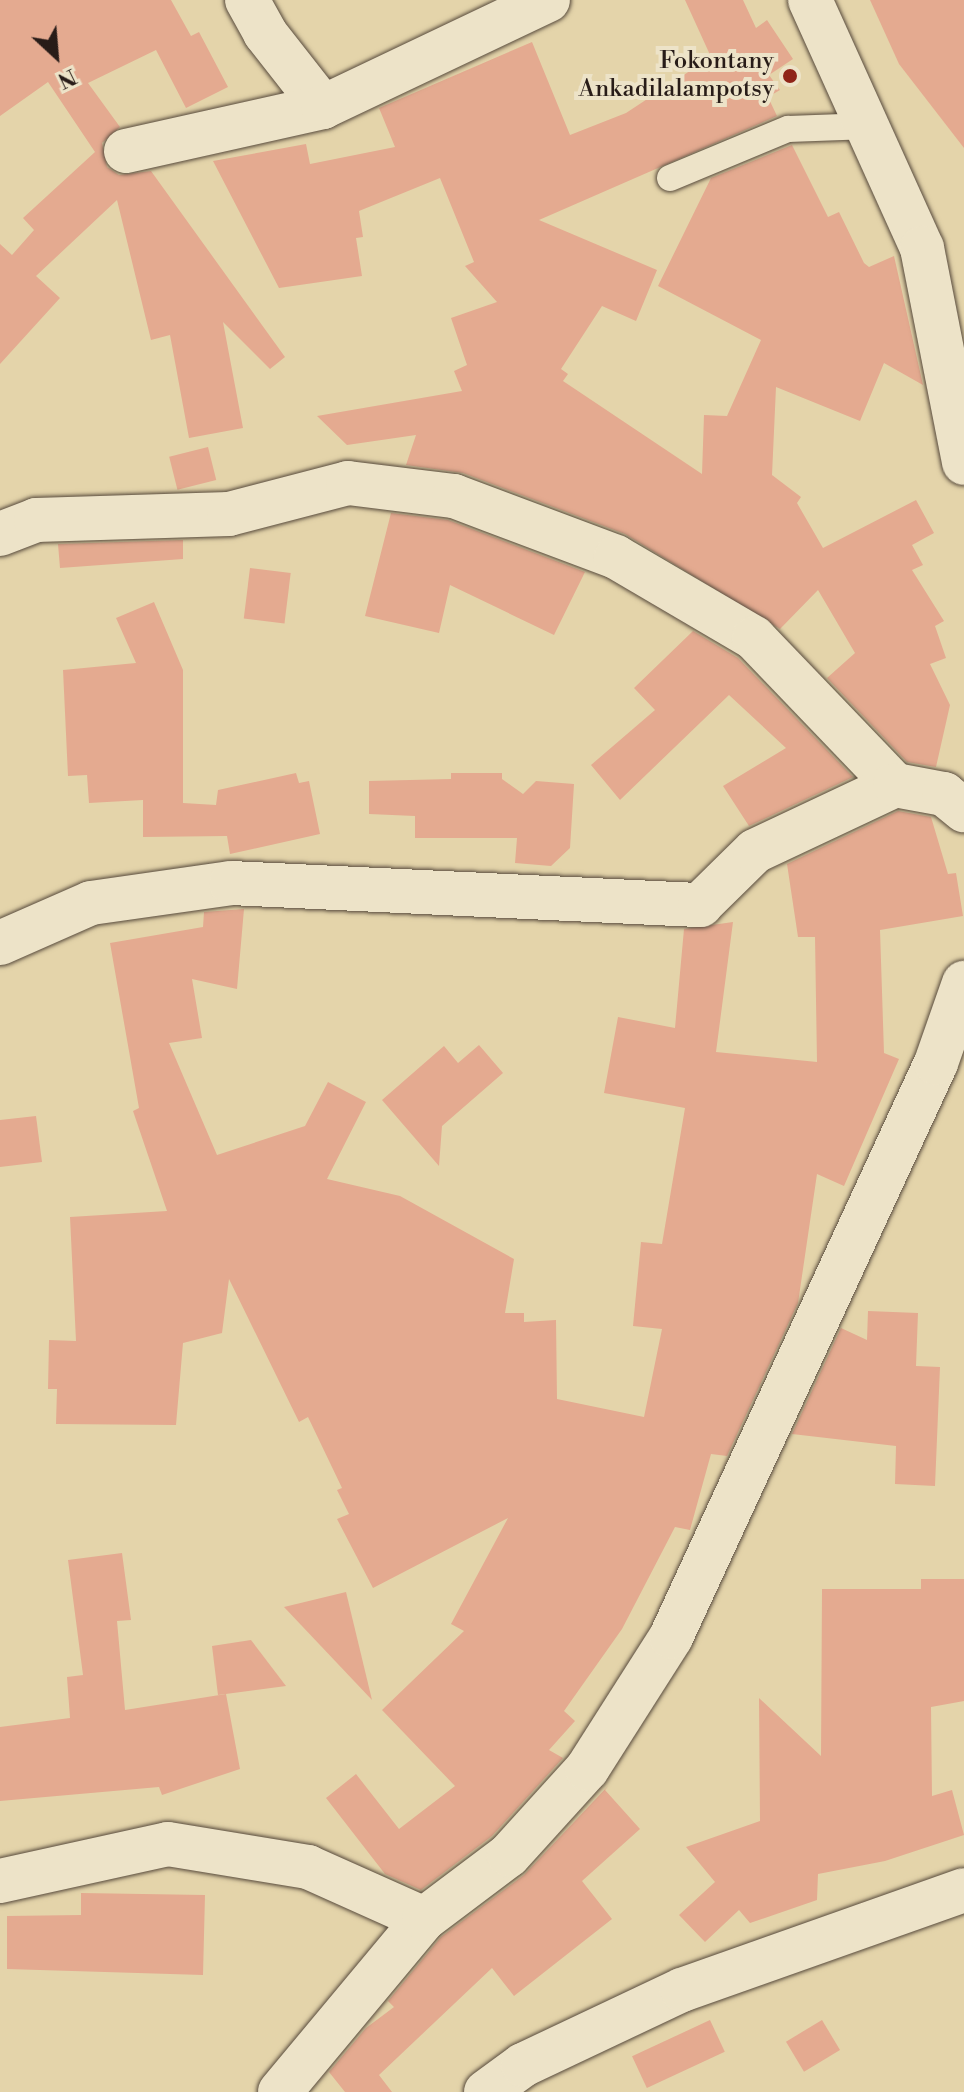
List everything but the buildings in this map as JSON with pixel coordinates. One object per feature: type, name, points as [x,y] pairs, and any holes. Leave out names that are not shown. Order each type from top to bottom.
[{"type":"street","points":[[247,0],[265,33],[323,107]]},
{"type":"street","points":[[126,151],[323,107],[548,0]]},
{"type":"street","points":[[810,0],[870,126],[922,248],[964,463]]},
{"type":"street","points":[[0,534],[36,520],[229,514],[348,483],[454,496],[616,557],[754,638],[895,785]]},
{"type":"street","points":[[0,943],[91,903],[231,883],[700,905],[755,851],[895,785],[944,794],[964,810]]},
{"type":"street","points":[[280,2092],[424,1919],[509,1855],[587,1769],[671,1637],[936,1063],[964,983]]},
{"type":"street","points":[[0,1881],[168,1844],[308,1867],[424,1919]]},
{"type":"street","points":[[486,2092],[523,2065],[682,1990],[964,1890]]},
{"type":"lane","points":[[670,178],[788,129],[870,126]]},
{"type":"place","name":"Fokontany Ankadilalampotsy","points":[[790,76]]}]
